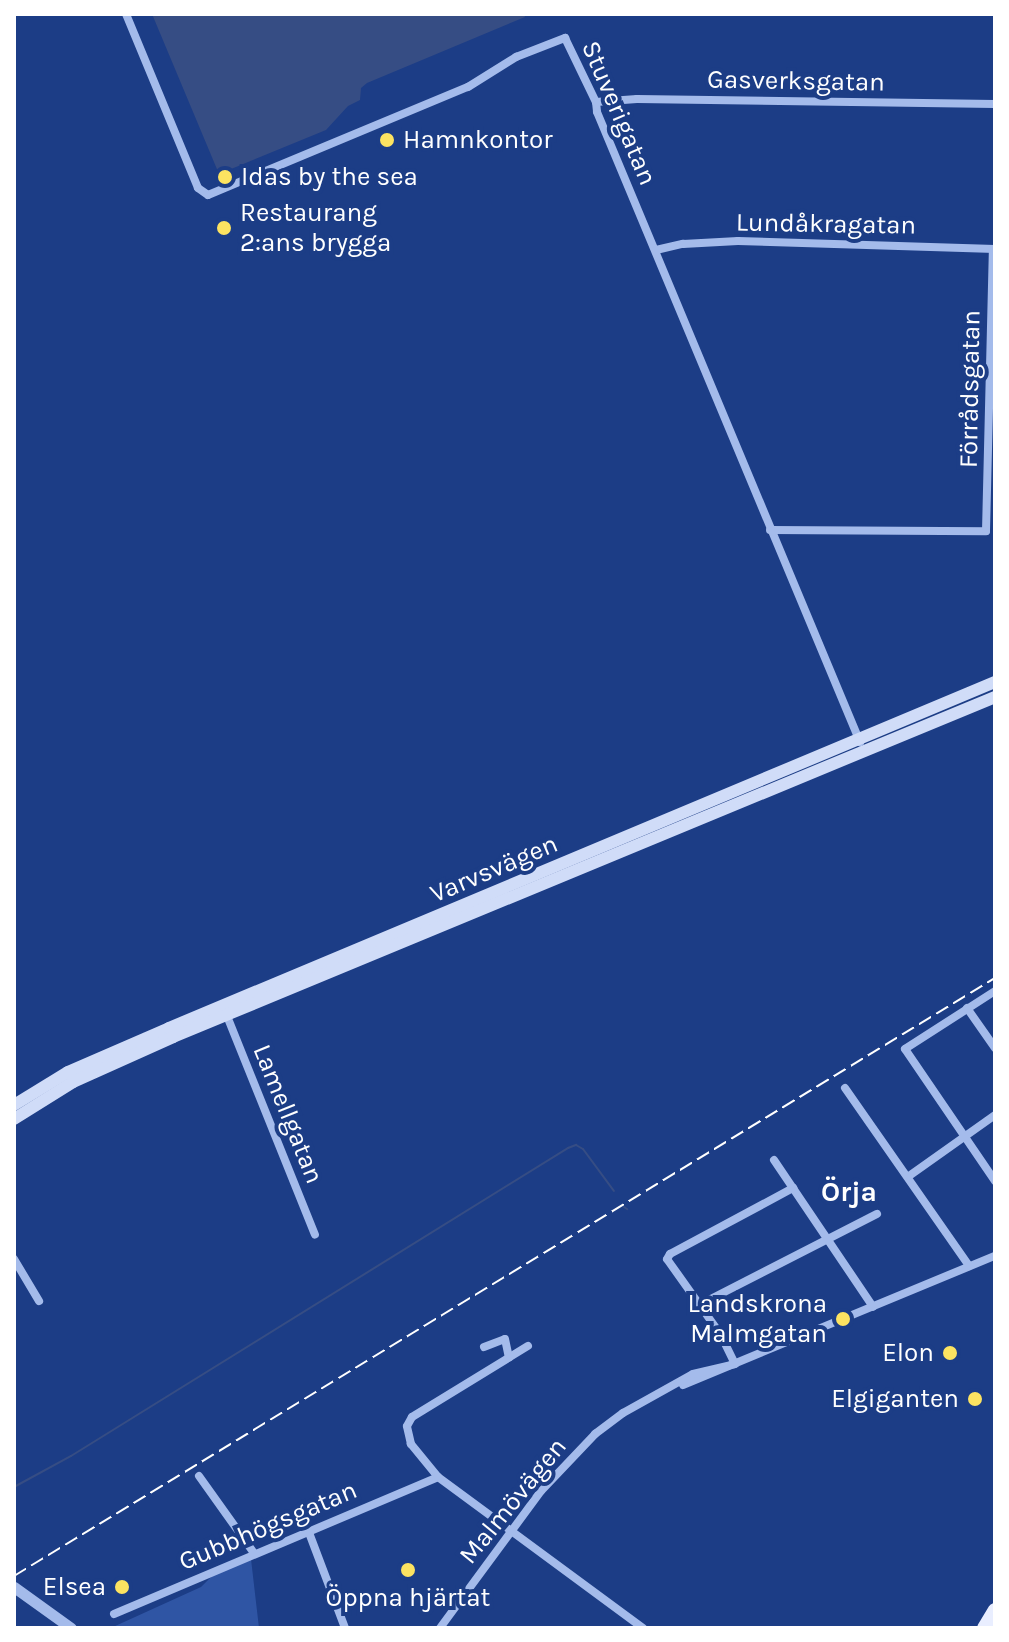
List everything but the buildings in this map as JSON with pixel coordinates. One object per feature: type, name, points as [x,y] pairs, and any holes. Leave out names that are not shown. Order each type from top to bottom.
[{"type":"main road","name":"Varvsvägen","points":[[14,1105],[68,1072],[225,1011],[861,744],[995,682]]},
{"type":"main road","name":"Varvsvägen","points":[[861,744],[995,694]]},
{"type":"main road","name":"Varvsvägen","points":[[14,1119],[73,1082],[225,1011]]},
{"type":"main road","points":[[984,1628],[995,1610]]},
{"type":"street","name":"Stuverigatan","points":[[126,14],[198,188],[208,195],[468,87],[516,57],[565,38],[596,102],[597,112],[861,744]]},
{"type":"street","name":"Gasverksgatan","points":[[596,102],[637,99],[995,104]]},
{"type":"street","name":"Lundåkragatan","points":[[656,250],[683,244],[738,241],[994,249]]},
{"type":"street","name":"Förrådsgatan","points":[[770,530],[986,531],[994,249]]},
{"type":"street","points":[[995,991],[905,1049],[995,1181]]},
{"type":"street","points":[[967,1008],[995,1048]]},
{"type":"street","name":"Lamellgatan","points":[[225,1011],[315,1235]]},
{"type":"street","points":[[845,1088],[969,1266]]},
{"type":"street","points":[[909,1176],[995,1115]]},
{"type":"street","points":[[774,1160],[873,1307]]},
{"type":"street","points":[[735,1364],[721,1335],[667,1259],[670,1254],[793,1188]]},
{"type":"street","points":[[699,1305],[830,1241],[877,1214]]},
{"type":"street","name":"Malmövägen","points":[[440,1628],[566,1462],[623,1413],[671,1388],[723,1371],[995,1256]]},
{"type":"street","points":[[14,1259],[39,1301]]},
{"type":"street","points":[[484,1347],[505,1339],[509,1358]]},
{"type":"street","points":[[524,1351],[421,1410],[407,1426],[411,1444],[438,1477],[643,1628]]},
{"type":"street","points":[[199,1476],[254,1553]]},
{"type":"street","name":"Gubbhögsgatan","points":[[114,1614],[438,1477]]},
{"type":"street","points":[[308,1530],[342,1626]]},
{"type":"street","points":[[14,1587],[71,1628]]},
{"type":"shaded area","points":[[152,14],[524,14],[525,17],[367,83],[361,88],[360,100],[348,106],[326,130],[219,174]]},
{"type":"shaded area","points":[[251,1559],[259,1628],[93,1628],[113,1627],[201,1587],[214,1574]]},
{"type":"waterway","points":[[14,1487],[71,1456],[568,1148],[576,1145],[583,1149],[614,1191]]},
{"type":"railway","points":[[14,1576],[995,978]]},
{"type":"place","name":"Hamnkontor","points":[[387,140]]},
{"type":"place","name":"Idas by the sea","points":[[225,177]]},
{"type":"place","name":"Restaurang 2:ans brygga","points":[[224,228]]},
{"type":"place","name":"Landskrona Malmgatan","points":[[843,1319]]},
{"type":"place","name":"Elon","points":[[950,1353]]},
{"type":"place","name":"Elgiganten","points":[[975,1399]]},
{"type":"place","name":"Öppna hjärtat","points":[[408,1570]]},
{"type":"place","name":"Elsea","points":[[122,1587]]},
{"type":"district","name":"Örja","points":[[849,1192]]}]
